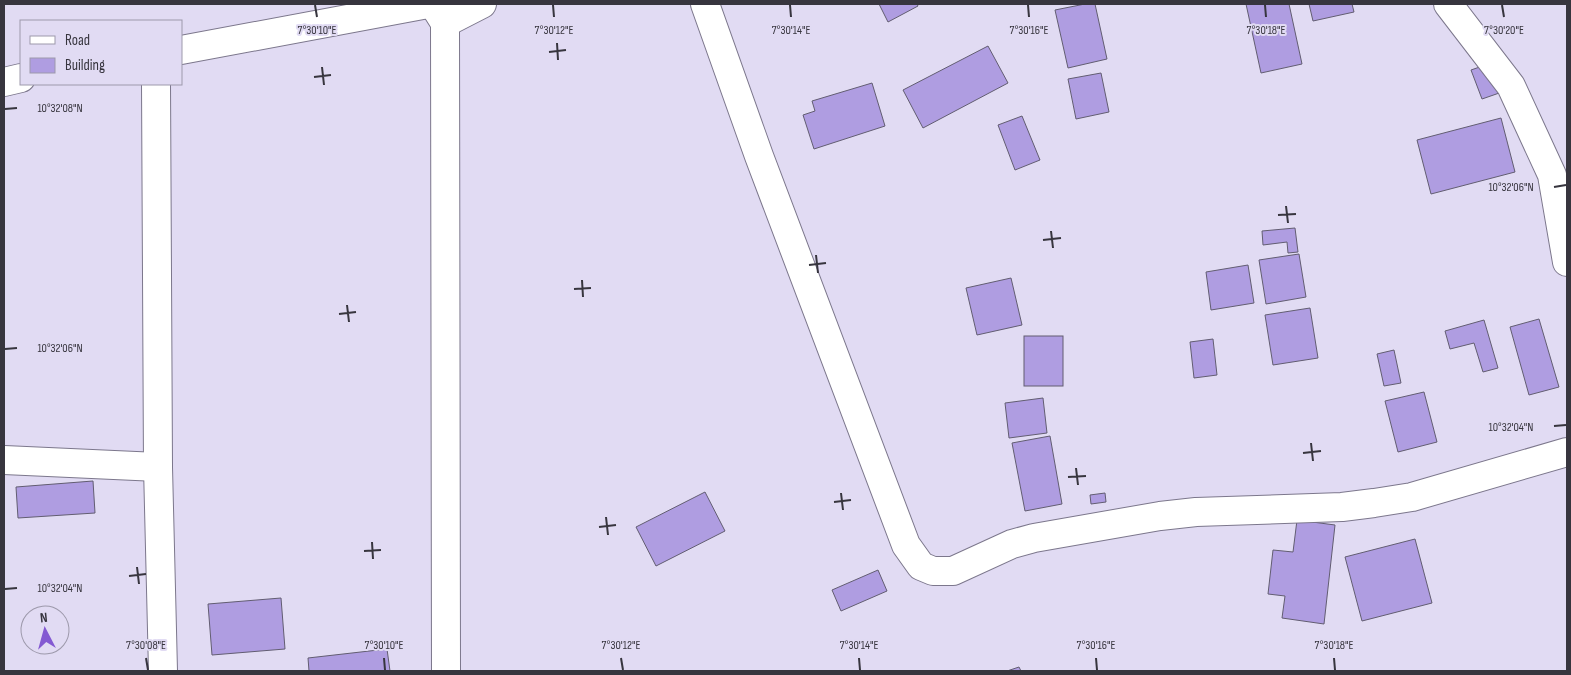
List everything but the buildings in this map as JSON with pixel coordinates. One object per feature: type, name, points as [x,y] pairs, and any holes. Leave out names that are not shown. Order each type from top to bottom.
[{"type":"street","points":[[182,50],[482,4]]},
{"type":"street","points":[[705,4],[763,166],[906,545],[921,566],[932,571],[953,571],[1012,544],[1034,538],[1160,516],[1196,512],[1342,507],[1412,497],[1567,452]]},
{"type":"street","points":[[1448,4],[1511,86],[1560,169],[1567,262]]},
{"type":"street","points":[[436,10],[446,671]]},
{"type":"street","points":[[4,82],[20,78]]},
{"type":"street","points":[[156,85],[158,467],[163,671]]},
{"type":"street","points":[[4,460],[158,467]]}]
